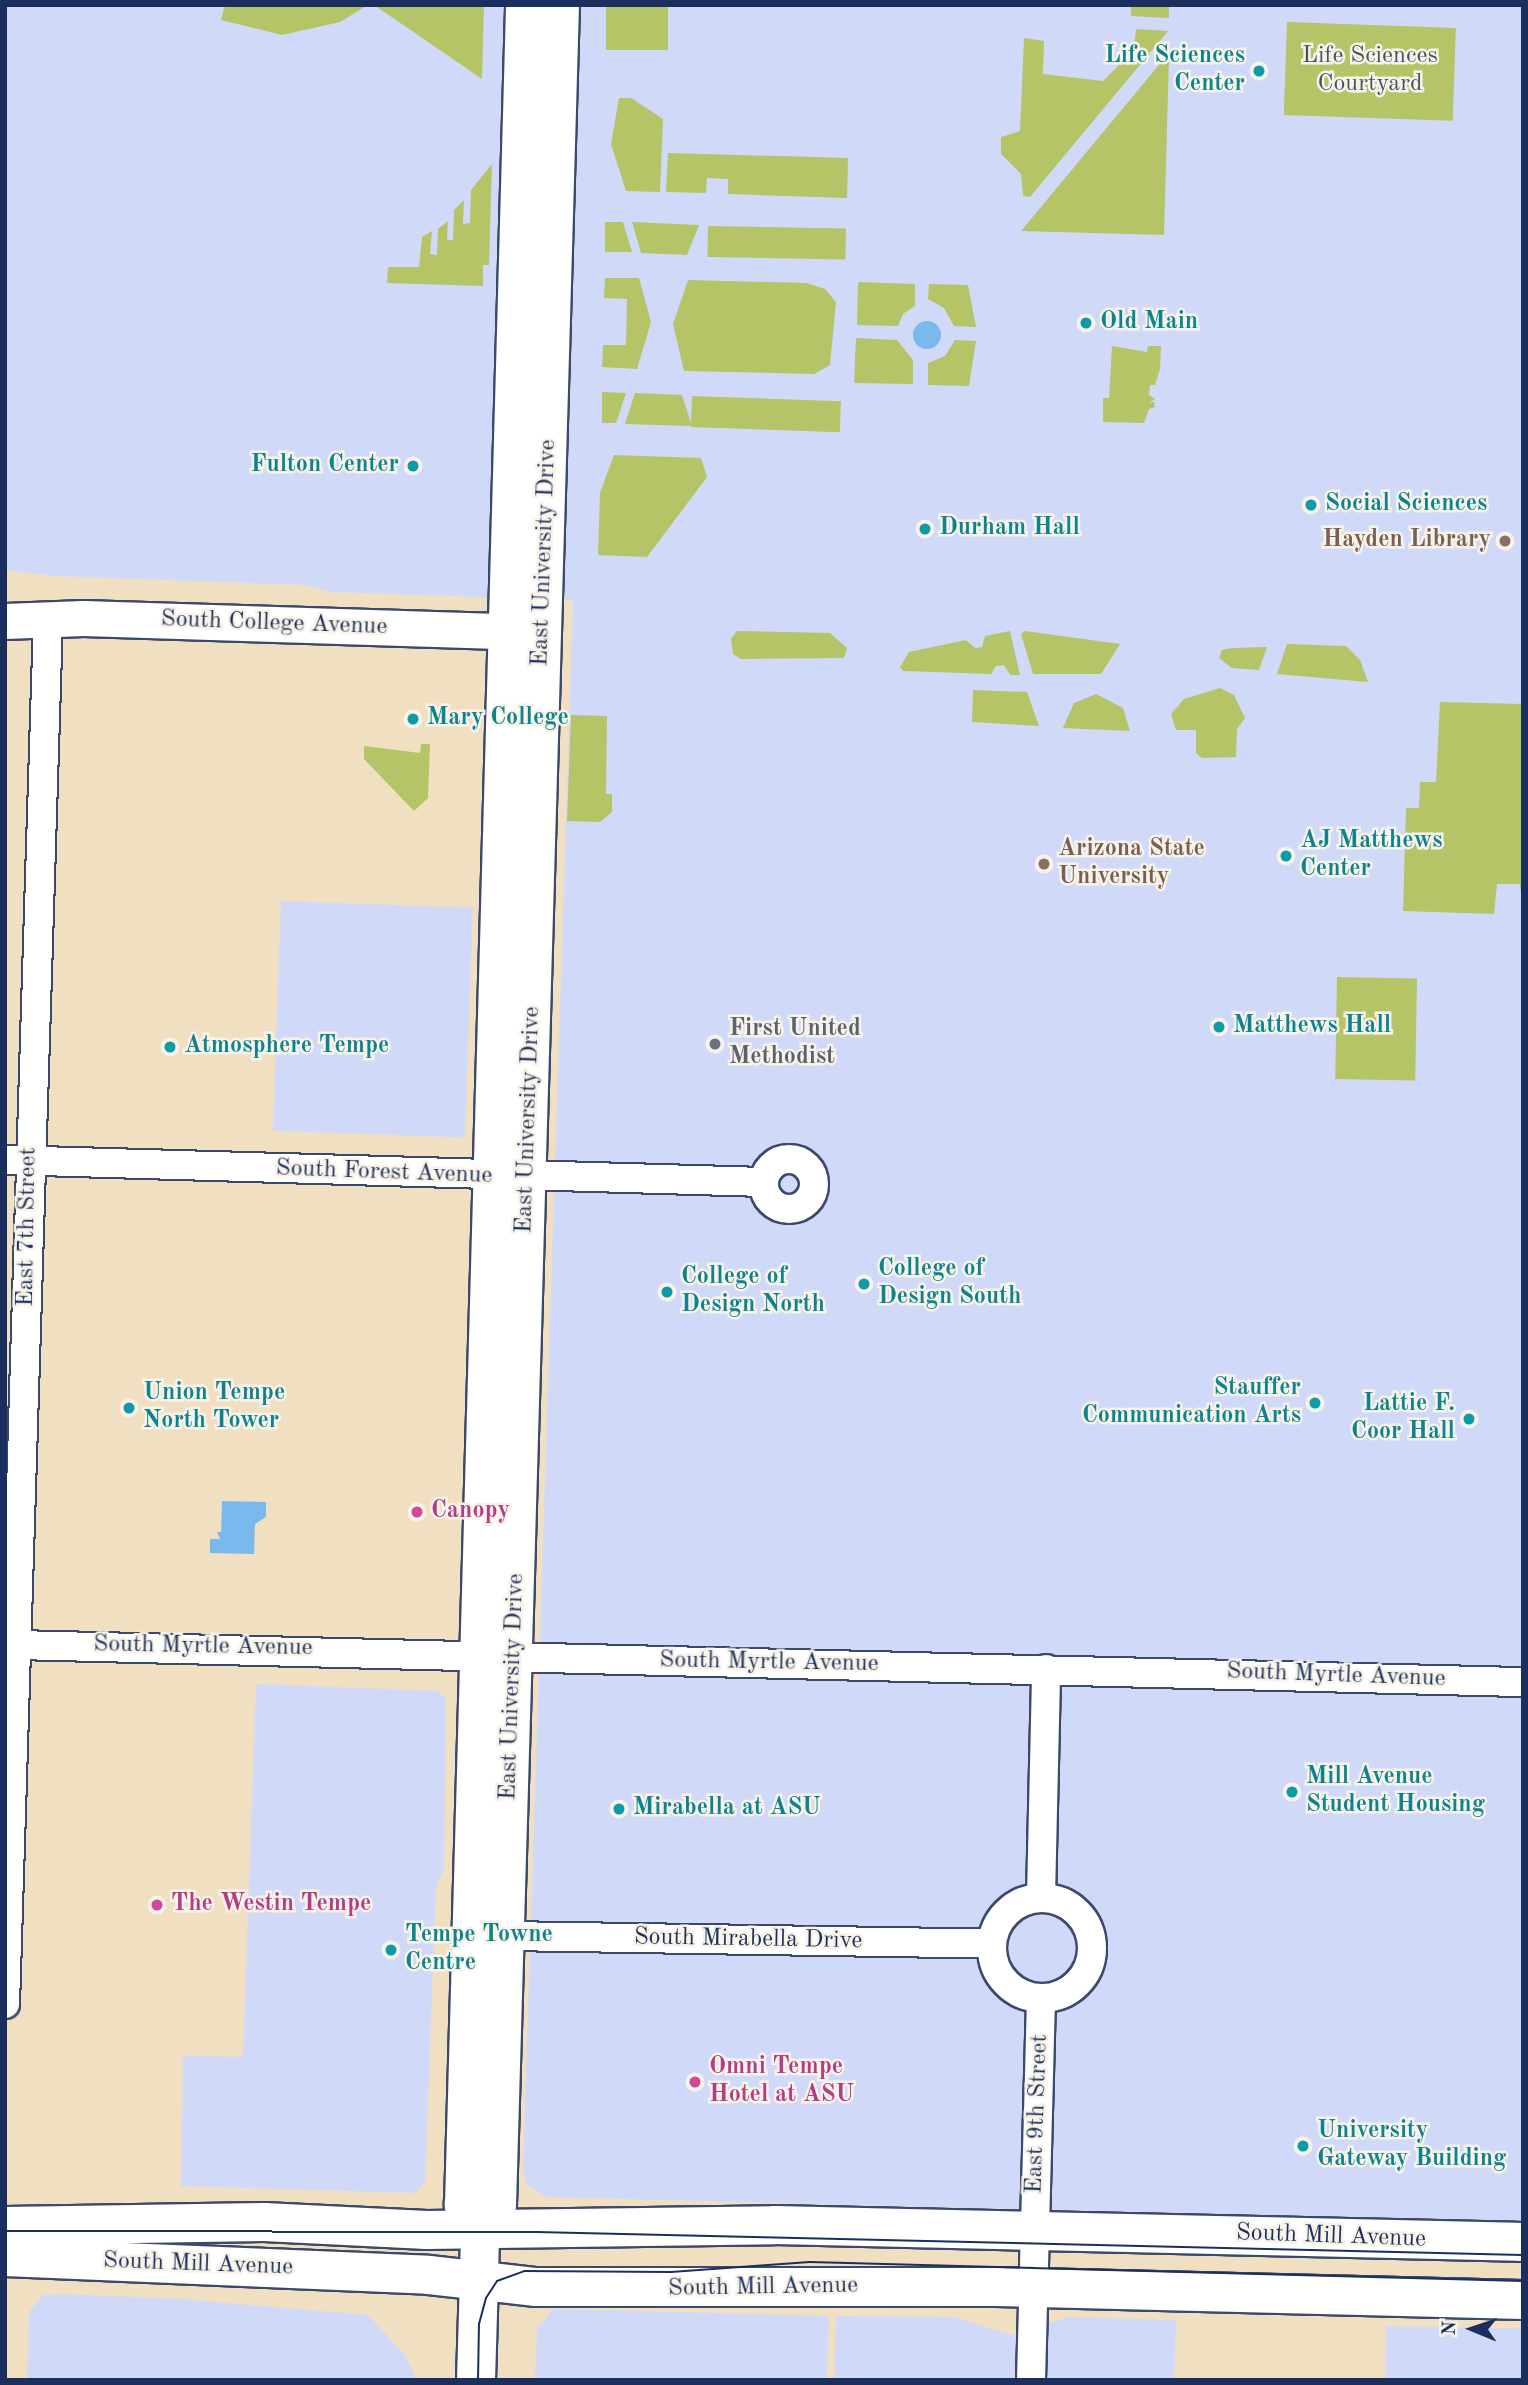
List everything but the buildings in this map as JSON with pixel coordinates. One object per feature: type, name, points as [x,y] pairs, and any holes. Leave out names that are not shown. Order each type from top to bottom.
[{"type":"main road","name":"East University Drive","points":[[476,2380],[480,2230],[464,2205],[497,1656],[527,632],[535,317],[526,5]]},
{"type":"main road","name":"East University Drive","points":[[535,317],[560,5]]},
{"type":"main road","name":"East University Drive","points":[[480,2230],[498,2205],[505,1936],[497,1656]]},
{"type":"main road","name":"South Mill Avenue","points":[[5,2226],[264,2222],[480,2230],[775,2225],[1523,2242]]},
{"type":"main road","name":"South Mill Avenue","points":[[5,2257],[479,2279],[536,2287],[636,2290],[1033,2289],[1523,2300]]},
{"type":"street","name":"South College Avenue","points":[[5,621],[48,618],[527,632]]},
{"type":"street","name":"East 7th Street","points":[[5,2004],[16,1645],[18,1161],[48,618]]},
{"type":"street","name":"South Forest Avenue","points":[[18,1161],[511,1177],[764,1182]]},
{"type":"street","name":"South Myrtle Avenue","points":[[16,1645],[1523,1682]]},
{"type":"street","points":[[1041,1897],[1046,1669]]},
{"type":"street","points":[[1041,1897],[1056,1899],[1076,1912],[1090,1932],[1092,1948],[1082,1978],[1057,1996],[1041,1998],[1025,1995],[1005,1981],[993,1960],[992,1944],[1002,1917],[1027,1900],[1041,1897]]},
{"type":"street","name":"South Mirabella Drive","points":[[505,1936],[992,1944]]},
{"type":"street","name":"East 9th Street","points":[[1031,2380],[1041,1998]]},
{"type":"shaded area","name":"Arizona State University","points":[[5,5],[1523,5],[1523,2222],[546,2197],[527,2185],[523,2170],[573,600],[331,592],[305,585],[55,576],[5,570]]},
{"type":"shaded area","points":[[281,901],[473,908],[465,1138],[273,1131]]},
{"type":"shaded area","points":[[256,1684],[438,1691],[446,1699],[444,1868],[436,1887],[425,2182],[415,2193],[181,2186],[183,2056],[243,2057]]},
{"type":"shaded area","points":[[43,2295],[181,2299],[368,2315],[405,2355],[417,2380],[27,2380],[29,2312]]},
{"type":"shaded area","points":[[553,2309],[829,2316],[827,2380],[535,2380],[537,2329]]},
{"type":"shaded area","points":[[836,2316],[954,2317],[1012,2335],[1068,2317],[1176,2320],[1174,2380],[834,2380]]},
{"type":"shaded area","points":[[1386,2326],[1523,2328],[1522,2380],[1385,2380]]},
{"type":"green space","points":[[225,5],[368,5],[340,22],[282,35],[221,20]]},
{"type":"green space","points":[[374,5],[484,5],[482,79]]},
{"type":"green space","points":[[606,5],[668,5],[668,50],[606,50]]},
{"type":"green space","points":[[1131,5],[1169,5],[1169,18],[1131,16]]},
{"type":"green space","name":"Life Sciences Courtyard","points":[[1287,22],[1456,28],[1453,121],[1284,115]]},
{"type":"green space","points":[[1136,29],[1168,31],[1030,197],[1023,196],[1021,174],[1001,154],[1001,137],[1020,131],[1024,38],[1044,41],[1043,74],[1103,81],[1134,50]]},
{"type":"green space","points":[[1169,57],[1164,235],[1021,231],[1163,60]]},
{"type":"green space","points":[[619,98],[631,98],[663,119],[660,192],[626,191],[611,144]]},
{"type":"green space","points":[[668,153],[848,158],[847,198],[728,194],[728,179],[707,178],[706,193],[666,192]]},
{"type":"green space","points":[[492,164],[489,265],[483,265],[483,286],[387,283],[388,267],[419,267],[422,237],[432,231],[430,254],[437,255],[438,229],[448,221],[447,240],[453,240],[454,210],[464,200],[463,224],[470,223],[471,190]]},
{"type":"green space","points":[[605,222],[623,222],[632,252],[605,252]]},
{"type":"green space","points":[[632,222],[699,225],[687,255],[641,253]]},
{"type":"green space","points":[[708,226],[846,228],[845,259],[707,257]]},
{"type":"green space","points":[[605,278],[639,278],[651,322],[637,369],[602,367],[603,345],[626,345],[627,299],[604,298]]},
{"type":"green space","points":[[688,280],[807,283],[825,289],[836,302],[830,365],[814,374],[684,371],[673,324]]},
{"type":"green space","points":[[858,282],[915,284],[915,306],[903,314],[898,326],[857,325]]},
{"type":"green space","points":[[929,284],[968,285],[976,327],[954,326],[944,308],[928,299]]},
{"type":"green space","points":[[856,338],[897,340],[913,360],[913,384],[854,383]]},
{"type":"green space","points":[[955,340],[976,341],[969,386],[928,385],[928,363],[945,356]]},
{"type":"green space","points":[[1112,346],[1147,352],[1148,346],[1161,346],[1160,369],[1155,385],[1150,385],[1149,395],[1155,399],[1149,403],[1154,402],[1155,407],[1149,409],[1144,423],[1103,422],[1103,398],[1109,398]]},
{"type":"green space","points":[[602,392],[626,393],[616,423],[602,423]]},
{"type":"green space","points":[[635,393],[682,395],[692,426],[625,424]]},
{"type":"green space","points":[[692,396],[841,401],[840,432],[691,427]]},
{"type":"green space","points":[[614,455],[701,458],[707,477],[647,557],[598,555],[600,493]]},
{"type":"green space","points":[[737,631],[830,633],[847,648],[844,658],[741,659],[733,654],[731,639]]},
{"type":"green space","points":[[1010,631],[1020,675],[1010,675],[1004,665],[996,666],[991,674],[903,671],[900,667],[909,652],[966,640],[975,648],[982,647],[985,636]]},
{"type":"green space","points":[[1025,631],[1120,644],[1101,674],[1033,674],[1021,634]]},
{"type":"green space","points":[[1287,644],[1346,646],[1360,660],[1368,682],[1277,674]]},
{"type":"green space","points":[[1267,647],[1259,670],[1232,668],[1219,658],[1222,650]]},
{"type":"green space","points":[[1220,688],[1234,695],[1245,718],[1237,729],[1236,757],[1202,758],[1196,753],[1196,730],[1176,730],[1171,714],[1184,699]]},
{"type":"green space","points":[[973,690],[1027,692],[1039,726],[972,722]]},
{"type":"green space","points":[[1096,694],[1123,708],[1130,731],[1063,728],[1074,703]]},
{"type":"green space","points":[[1440,702],[1523,704],[1523,917],[1520,884],[1497,884],[1494,914],[1403,911],[1406,808],[1419,808],[1420,782],[1436,782]]},
{"type":"green space","points":[[571,715],[607,716],[606,794],[612,794],[612,812],[600,822],[567,821]]},
{"type":"green space","points":[[421,744],[430,744],[428,798],[414,811],[364,759],[364,746],[420,753]]},
{"type":"green space","points":[[1337,977],[1417,978],[1415,1080],[1335,1079]]},
{"type":"water","points":[[927,321],[937,325],[941,335],[937,345],[927,349],[917,345],[913,335],[917,325]]},
{"type":"water","points":[[222,1501],[266,1502],[266,1517],[255,1524],[254,1554],[210,1553],[210,1539],[220,1539],[217,1532],[221,1532]]},
{"type":"tram line","points":[[5,2231],[536,2232],[1523,2255]]},
{"type":"tram line","points":[[478,2380],[479,2324],[486,2298],[497,2281],[524,2271],[671,2272],[810,2262],[1523,2281]]},
{"type":"place","name":"Life Sciences Center","points":[[1259,71]]},
{"type":"place","name":"Old Main","points":[[1086,323]]},
{"type":"place","name":"Fulton Center","points":[[413,466]]},
{"type":"place","name":"Social Sciences","points":[[1311,505]]},
{"type":"place","name":"Durham Hall","points":[[925,529]]},
{"type":"place","name":"Hayden Library","points":[[1505,541]]},
{"type":"place","name":"Mary College","points":[[413,719]]},
{"type":"place","name":"AJ Matthews Center","points":[[1286,856]]},
{"type":"place","name":"Arizona State University","points":[[1044,864]]},
{"type":"place","name":"Matthews Hall","points":[[1219,1027]]},
{"type":"place","name":"First United Methodist","points":[[715,1044]]},
{"type":"place","name":"Atmosphere Tempe","points":[[170,1047]]},
{"type":"place","name":"College of Design South","points":[[864,1284]]},
{"type":"place","name":"College of Design North","points":[[667,1292]]},
{"type":"place","name":"Stauffer Communication Arts","points":[[1315,1403]]},
{"type":"place","name":"Union Tempe North Tower","points":[[129,1408]]},
{"type":"place","name":"Lattie F. Coor Hall","points":[[1469,1419]]},
{"type":"place","name":"Canopy","points":[[417,1512]]},
{"type":"place","name":"Mill Avenue Student Housing","points":[[1292,1792]]},
{"type":"place","name":"Mirabella at ASU","points":[[619,1809]]},
{"type":"place","name":"The Westin Tempe","points":[[157,1905]]},
{"type":"place","name":"Tempe Towne Centre","points":[[391,1950]]},
{"type":"place","name":"Omni Tempe Hotel at ASU","points":[[695,2082]]},
{"type":"place","name":"University Gateway Building","points":[[1303,2146]]}]
